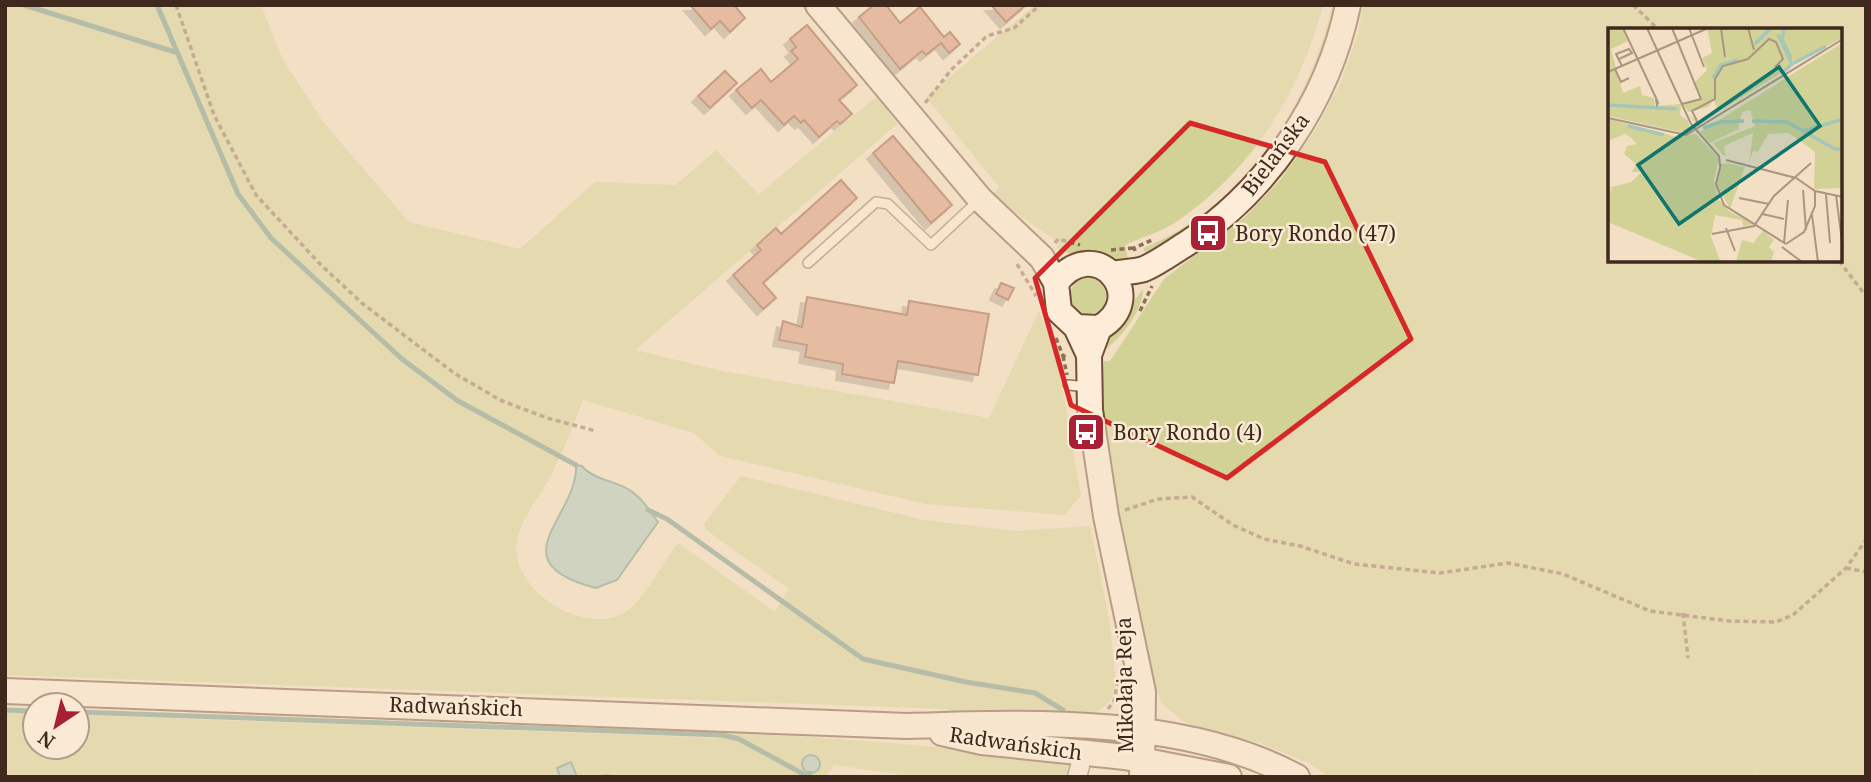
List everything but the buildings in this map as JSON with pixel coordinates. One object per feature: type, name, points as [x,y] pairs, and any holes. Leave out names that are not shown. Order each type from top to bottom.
[{"type":"main road","points":[[818,5],[980,199],[1063,275]]},
{"type":"main road","name":"Bielańska","points":[[1117,283],[1221,218],[1258,183],[1298,128],[1328,72],[1348,5]]},
{"type":"main road","points":[[1090,263],[1117,283],[1115,315],[1087,328],[1059,311],[1063,275],[1090,263]]},
{"type":"main road","name":"Mikołaja Reja","points":[[1087,328],[1089,355],[1079,386],[1143,692],[1135,731]]},
{"type":"main road","name":"Mikołaja Reja","points":[[1122,593],[1135,731],[1134,768]]},
{"type":"main road","name":"Radwańskich","points":[[5,691],[907,726],[984,723],[1135,731],[1207,743]]},
{"type":"main road","points":[[1143,692],[1149,703],[1169,722],[1207,743],[1250,755],[1297,777]]},
{"type":"main road","name":"Radwańskich","points":[[907,726],[1134,768],[1229,777]]},
{"type":"lane","points":[[808,263],[876,202],[888,204],[931,245],[980,199]]},
{"type":"path","points":[[176,5],[214,115],[256,195],[319,263],[363,304],[454,373],[500,400],[547,418],[596,431]]},
{"type":"path","points":[[911,117],[951,70],[987,36],[1014,28],[1040,5]]},
{"type":"path","points":[[1633,5],[1657,28]]},
{"type":"path","points":[[1143,269],[1134,248],[1156,238]]},
{"type":"path","points":[[1840,262],[1866,296]]},
{"type":"path","points":[[1106,516],[1158,499],[1192,497],[1233,525],[1264,539],[1300,545],[1354,564],[1440,573],[1508,563],[1563,574],[1650,611],[1683,613],[1729,621],[1776,622],[1793,615],[1846,568],[1866,540]]},
{"type":"path","points":[[1846,568],[1866,572]]},
{"type":"path","points":[[1683,613],[1688,658]]},
{"type":"highlighted area","points":[[1190,123],[1325,162],[1411,339],[1227,478],[1071,405],[1035,278]]},
{"type":"shaded area","points":[[5,5],[261,5],[282,58],[323,122],[409,222],[520,249],[595,182],[676,185],[716,150],[759,194],[877,96],[897,124],[635,350],[722,371],[989,418],[1039,311],[1057,357],[1081,496],[1064,515],[926,504],[720,456],[694,433],[583,400],[558,461],[518,535],[517,555],[523,574],[536,591],[553,605],[573,615],[594,619],[614,617],[637,602],[678,543],[775,612],[789,589],[706,530],[704,524],[741,476],[924,520],[1016,531],[1090,526],[1112,638],[1112,697],[1104,707],[1092,714],[957,715],[946,709],[5,675]]},
{"type":"shaded area","points":[[1035,5],[1323,5],[1302,68],[1270,126],[1251,152],[1206,200],[1173,224],[1125,245],[1128,259],[1110,261],[1091,260],[1056,247],[1059,242],[1014,212],[994,193],[999,187],[926,97]]},
{"type":"shaded area","points":[[1332,5],[1337,5],[1312,79],[1292,116],[1268,151],[1241,184],[1211,213],[1179,236],[1145,252],[1143,248],[1179,231],[1211,208],[1241,181],[1266,150],[1307,81]]},
{"type":"shaded area","points":[[1363,5],[1866,5],[1866,777],[1756,777],[1754,753],[1755,777],[1328,777],[1309,763],[1257,742],[1203,730],[1181,720],[1162,703],[1152,682],[1139,605],[1120,537],[1100,404],[1104,361],[1110,361],[1164,279],[1246,216],[1281,179],[1315,131],[1341,82],[1358,33]]},
{"type":"shaded area","points":[[1088,278],[1101,283],[1106,296],[1101,309],[1088,314],[1075,309],[1070,296],[1075,283]]},
{"type":"shaded area","points":[[1143,289],[1135,315],[1105,350],[1106,338]]},
{"type":"shaded area","points":[[576,465],[630,490],[658,522],[617,580],[596,588],[566,577],[551,565],[546,551],[549,536],[574,484]]},
{"type":"shaded area","points":[[5,712],[21,713],[21,761],[91,761],[91,716],[717,738],[735,733],[904,744],[1072,764],[1072,777],[918,777],[834,765],[826,777],[5,777]]},
{"type":"shaded area","points":[[811,755],[817,758],[820,764],[817,770],[811,773],[805,770],[802,764],[805,758]]},
{"type":"shaded area","points":[[571,762],[577,777],[560,777],[557,768]]},
{"type":"waterway","points":[[24,5],[175,52]]},
{"type":"waterway","points":[[157,5],[238,194],[271,238],[402,359],[458,401],[576,465]]},
{"type":"waterway","points":[[648,510],[667,519],[863,659],[966,682],[1035,693],[1063,710]]},
{"type":"waterway","points":[[5,710],[21,711]]},
{"type":"waterway","points":[[91,712],[723,735],[739,739],[807,776],[810,773]]},
{"type":"waterway","points":[[603,777],[610,777]]},
{"type":"place","name":"Bory Rondo (47)","points":[[1208,233]]},
{"type":"place","name":"Bory Rondo (4)","points":[[1086,432]]}]
